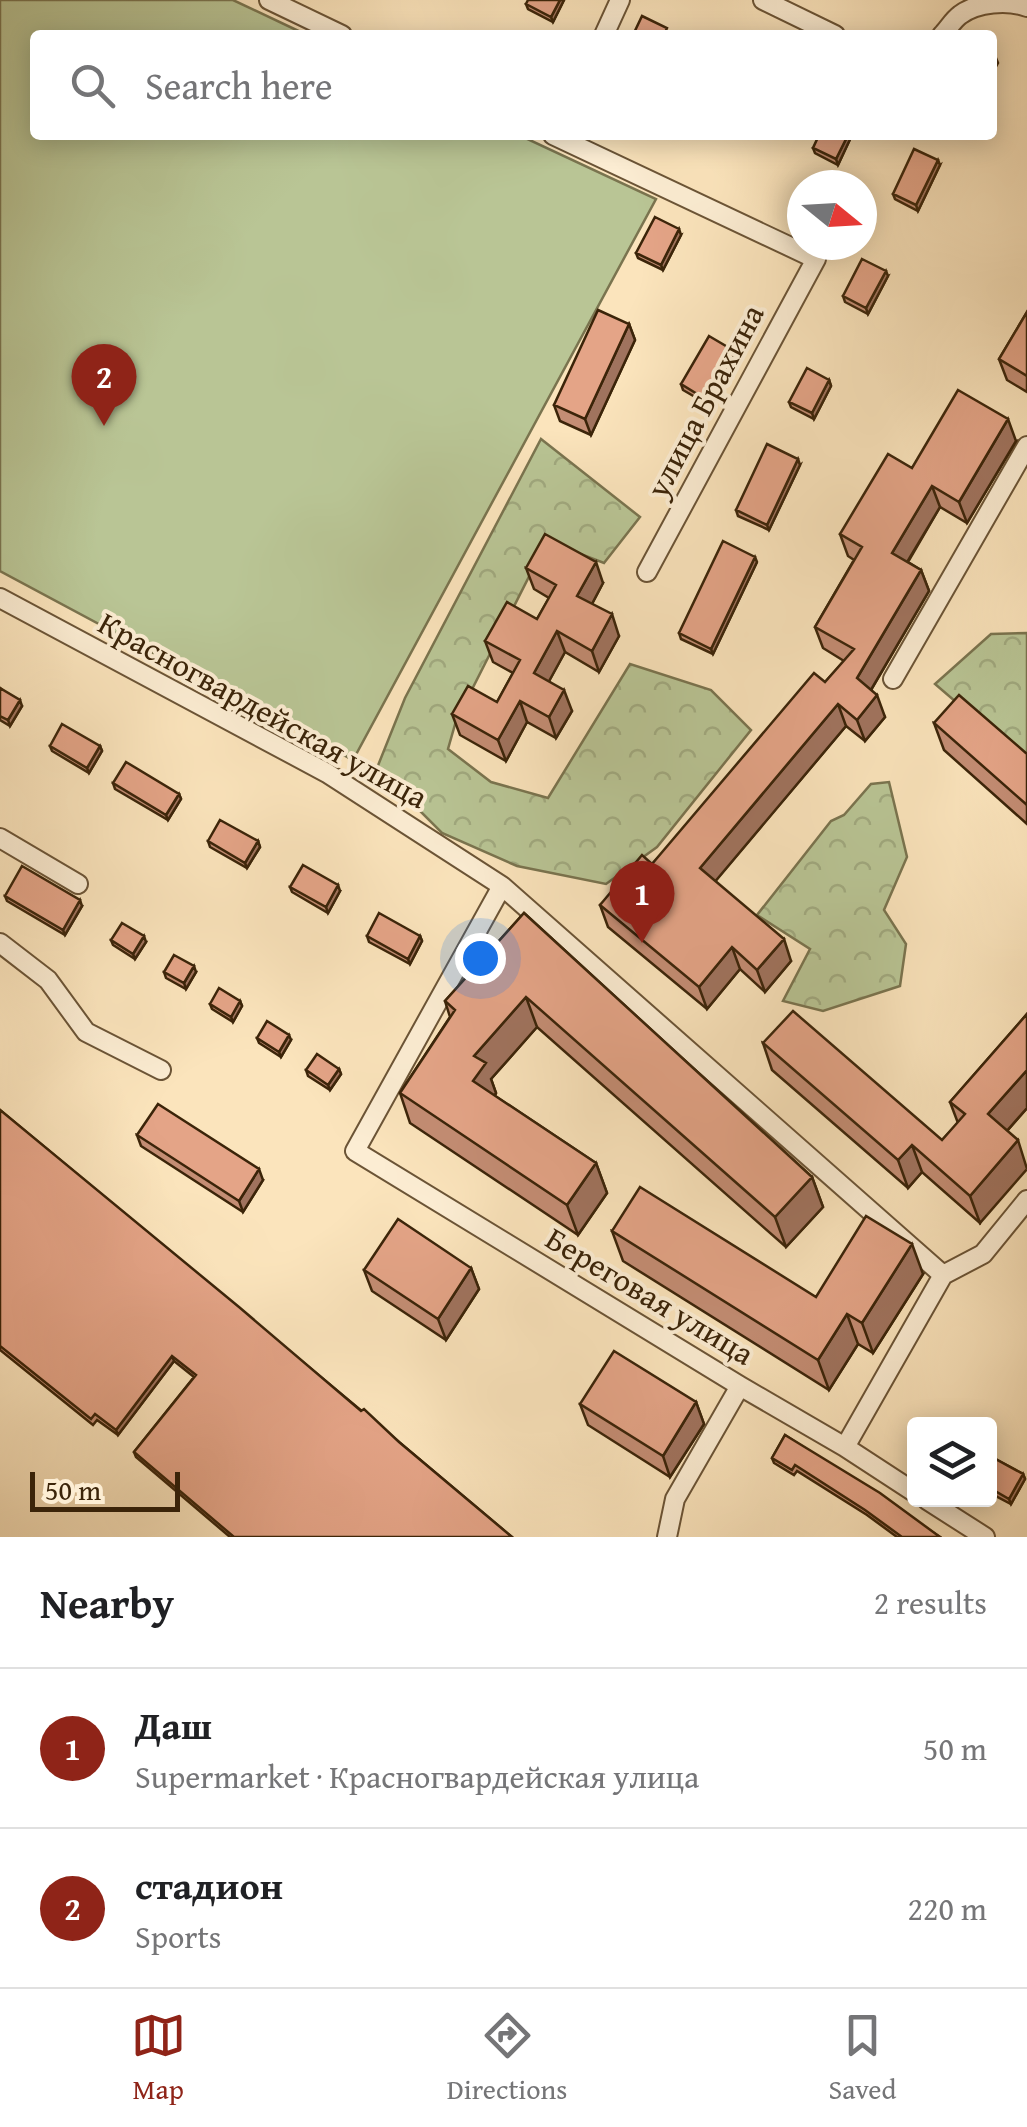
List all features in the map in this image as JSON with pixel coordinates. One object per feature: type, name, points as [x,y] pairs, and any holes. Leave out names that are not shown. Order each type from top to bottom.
[{"type":"street","points":[[268,0],[331,30]]},
{"type":"street","points":[[606,30],[620,0]]},
{"type":"street","points":[[763,0],[825,30]]},
{"type":"street","points":[[946,30],[960,14],[986,4],[1017,2],[1027,7]]},
{"type":"street","name":"улица Брахина","points":[[564,140],[816,259],[647,572]]},
{"type":"street","points":[[893,678],[1027,446]]},
{"type":"street","name":"Красногвардейская улица","points":[[0,598],[327,772],[502,886],[943,1276]]},
{"type":"street","points":[[1,840],[78,884]]},
{"type":"street","name":"Береговая улица","points":[[502,886],[355,1152],[907,1487]]},
{"type":"street","points":[[0,943],[48,980],[86,1032],[161,1070]]},
{"type":"street","points":[[846,1447],[943,1276],[983,1254],[1027,1200]]},
{"type":"street","points":[[667,1537],[676,1499],[740,1386]]},
{"type":"street","points":[[938,1507],[985,1537]]},
{"type":"green space","points":[[0,0],[233,0],[296,30],[30,30],[30,140],[530,140],[656,199],[353,760],[0,571]]},
{"type":"green space","points":[[541,439],[640,517],[604,563],[547,541],[456,721],[448,749],[491,782],[548,798],[630,664],[711,690],[751,730],[657,847],[606,884],[517,866],[442,833],[377,768],[405,698]]},
{"type":"green space","points":[[1027,633],[1027,763],[935,684],[991,634]]},
{"type":"green space","points":[[889,782],[907,857],[884,910],[906,944],[900,986],[823,1011],[783,1001],[810,949],[757,915],[831,821],[844,815],[871,784]]},
{"type":"building","points":[[528,0],[560,0],[551,17],[526,4]]},
{"type":"building","points":[[642,16],[667,28],[666,30],[635,30]]},
{"type":"building","points":[[817,140],[846,140],[836,159],[813,148]]},
{"type":"building","points":[[914,149],[938,160],[916,205],[893,194]]},
{"type":"building","points":[[655,217],[679,229],[661,265],[636,253]]},
{"type":"building","points":[[861,260],[886,271],[866,308],[843,296]]},
{"type":"building","points":[[598,310],[629,324],[585,419],[554,405]]},
{"type":"building","points":[[1027,312],[1027,376],[999,359]]},
{"type":"building","points":[[709,336],[736,352],[707,400],[681,384]]},
{"type":"building","points":[[807,368],[829,380],[812,413],[789,402]]},
{"type":"building","points":[[958,390],[1008,419],[959,502],[932,486],[892,553],[921,570],[857,678],[877,695],[857,720],[838,704],[700,868],[784,939],[757,970],[732,947],[699,987],[600,905],[642,855],[652,864],[814,673],[825,682],[854,649],[815,627],[862,547],[840,534],[888,454],[912,468]]},
{"type":"building","points":[[767,444],[798,459],[767,525],[736,510]]},
{"type":"building","points":[[545,534],[596,562],[577,596],[612,614],[592,651],[557,631],[534,673],[564,690],[549,717],[520,701],[498,740],[452,714],[468,686],[497,702],[520,660],[485,641],[507,602],[537,619],[556,585],[526,568]]},
{"type":"building","points":[[723,541],[755,557],[711,649],[679,633]]},
{"type":"building","points":[[0,688],[20,700],[8,720],[0,716]]},
{"type":"building","points":[[959,695],[1027,754],[1027,805],[934,723]]},
{"type":"building","points":[[62,724],[100,746],[87,768],[50,746]]},
{"type":"building","points":[[126,762],[179,794],[166,815],[113,783]]},
{"type":"building","points":[[220,820],[258,841],[245,863],[208,841]]},
{"type":"building","points":[[303,865],[338,885],[326,907],[290,887]]},
{"type":"building","points":[[22,866],[80,900],[63,930],[5,896]]},
{"type":"building","points":[[379,913],[420,936],[408,959],[367,936]]},
{"type":"building","points":[[524,913],[812,1177],[775,1217],[526,997],[474,1056],[486,1063],[473,1081],[596,1163],[567,1205],[400,1093],[455,1010],[445,1001]]},
{"type":"building","points":[[122,923],[144,936],[133,954],[111,940]]},
{"type":"building","points":[[174,955],[194,966],[184,983],[164,972]]},
{"type":"building","points":[[219,988],[240,1001],[231,1017],[210,1004]]},
{"type":"building","points":[[793,1011],[942,1140],[965,1114],[950,1102],[1027,1014],[1027,1070],[988,1114],[1018,1140],[970,1196],[912,1145],[898,1160],[763,1043]]},
{"type":"building","points":[[267,1021],[289,1035],[279,1052],[257,1038]]},
{"type":"building","points":[[317,1054],[339,1069],[328,1085],[306,1070]]},
{"type":"building","points":[[158,1104],[259,1169],[239,1201],[137,1135]]},
{"type":"building","points":[[0,1110],[361,1411],[364,1409],[512,1537],[234,1537],[134,1452],[196,1375],[172,1356],[116,1430],[95,1414],[91,1419],[0,1346]]},
{"type":"building","points":[[640,1187],[816,1297],[866,1216],[912,1244],[862,1323],[847,1314],[818,1360],[612,1231]]},
{"type":"building","points":[[398,1219],[471,1268],[438,1319],[364,1270]]},
{"type":"building","points":[[614,1351],[696,1402],[663,1456],[580,1404]]},
{"type":"building","points":[[785,1435],[880,1493],[940,1537],[902,1537],[795,1465],[792,1470],[772,1458]]},
{"type":"building","points":[[997,1460],[1023,1474],[1009,1499],[997,1492]]},
{"type":"place","name":"стадион","points":[[104,426]]},
{"type":"place","name":"Даш","points":[[642,943]]}]
